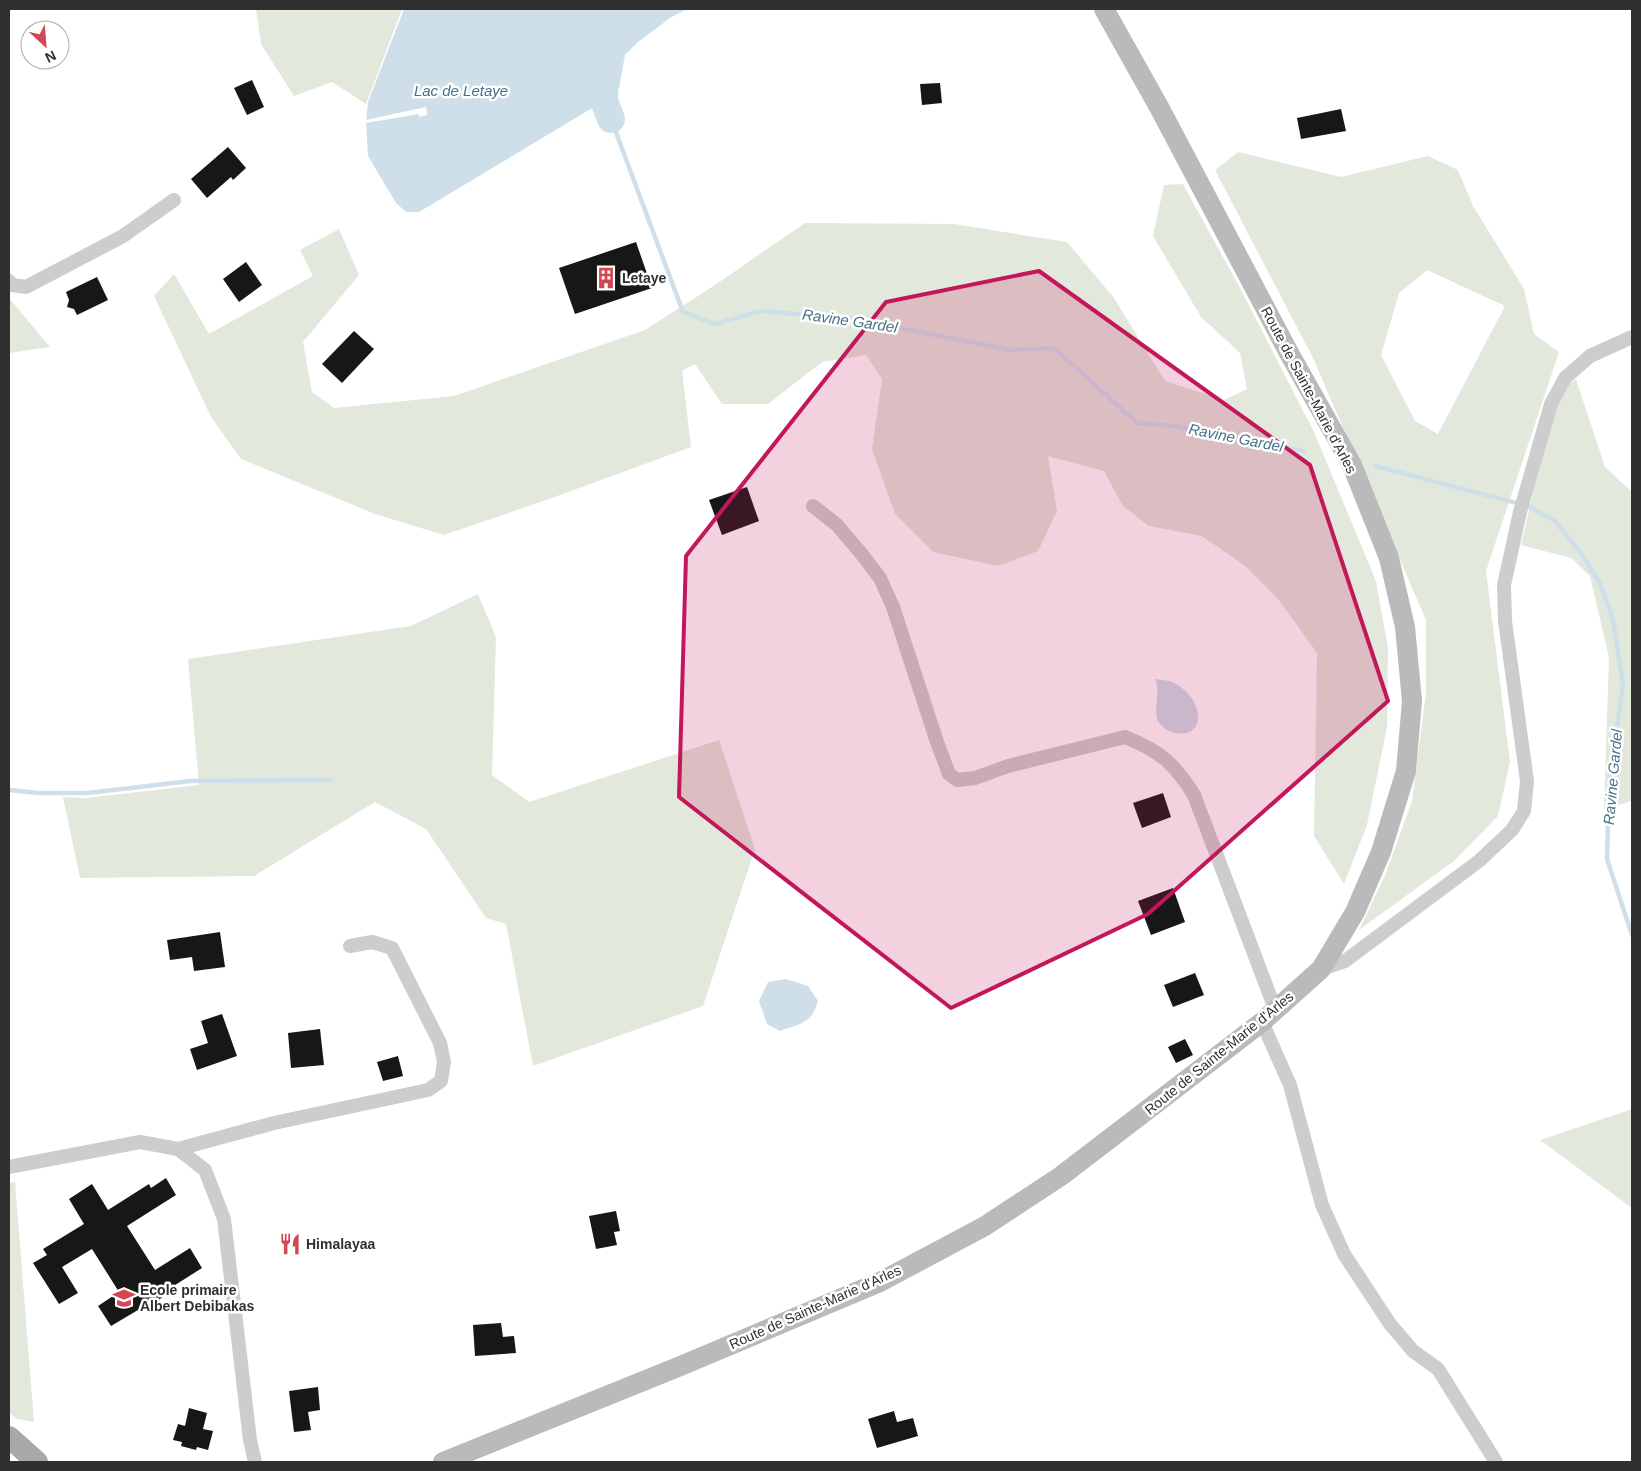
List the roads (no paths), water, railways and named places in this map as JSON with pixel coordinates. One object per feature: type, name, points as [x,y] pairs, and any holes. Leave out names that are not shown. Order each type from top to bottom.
[{"type":"main road","name":"Route de Sainte-Marie d'Arles","points":[[443,1462],[678,1367],[880,1282],[976,1230],[1061,1176],[1268,1016],[1321,969],[1355,912],[1381,852],[1406,771],[1412,701],[1405,626],[1389,558],[1352,465],[1289,353],[1159,107],[1104,9]]},
{"type":"main road","points":[[9,1438],[37,1462]]},
{"type":"street","points":[[9,281],[12,286],[26,287],[123,236],[174,200]]},
{"type":"street","points":[[1321,969],[1345,960],[1479,861],[1512,830],[1524,811],[1527,781],[1505,621],[1504,585],[1520,512],[1551,404],[1565,378],[1590,356],[1632,337]]},
{"type":"street","points":[[813,506],[837,525],[880,578],[893,607],[949,774],[957,780],[975,778],[1008,766],[1125,737],[1142,744],[1166,758],[1182,775],[1194,795],[1290,1085],[1322,1204],[1344,1254],[1390,1324],[1413,1351],[1438,1369],[1496,1462]]},
{"type":"street","points":[[9,1167],[140,1142],[178,1148],[274,1123],[428,1090],[440,1081],[444,1062],[440,1043],[392,948],[372,942],[350,946]]},
{"type":"street","points":[[178,1148],[205,1170],[224,1220],[250,1440],[255,1462]]},
{"type":"water","name":"Lac de Letaye","points":[[404,9],[687,9],[670,18],[638,42],[625,55],[619,88],[604,101],[419,212],[406,212],[396,203],[368,156],[366,123],[368,102]]},
{"type":"water","points":[[1155,679],[1174,683],[1192,698],[1198,717],[1195,728],[1186,733],[1179,734],[1161,725],[1156,712],[1157,684]]},
{"type":"water","points":[[786,979],[808,986],[818,1001],[812,1014],[805,1022],[780,1031],[767,1024],[759,1001],[768,982]]},
{"type":"waterway","name":"Ravine Gardel","points":[[607,9],[604,101],[611,119]]},
{"type":"waterway","name":"Ravine Gardel","points":[[611,119],[683,312],[715,324],[761,311],[853,319],[1011,350],[1054,348],[1137,423],[1174,426],[1304,451]]},
{"type":"waterway","name":"Ravine Gardel","points":[[1375,466],[1528,506],[1555,521],[1583,556],[1601,586],[1613,620],[1623,684],[1609,787],[1607,859],[1632,935]]},
{"type":"waterway","points":[[9,790],[39,793],[88,793],[190,781],[331,780]]},
{"type":"place","name":"Letaye","points":[[606,278]]},
{"type":"place","name":"Himalayaa","points":[[290,1244]]},
{"type":"place","name":"Ecole primaire Albert Debibakas","points":[[124,1298]]}]
